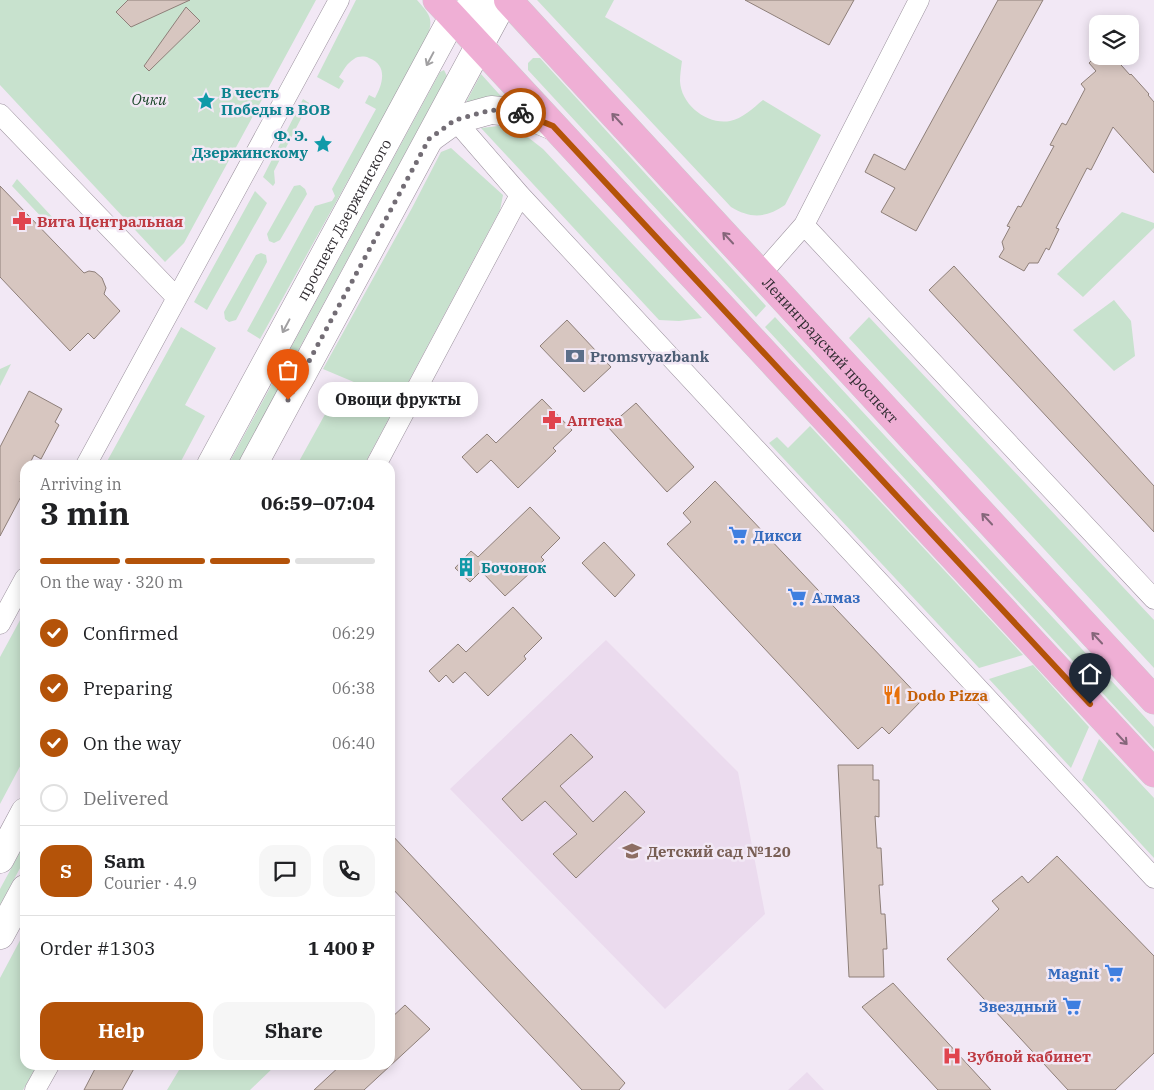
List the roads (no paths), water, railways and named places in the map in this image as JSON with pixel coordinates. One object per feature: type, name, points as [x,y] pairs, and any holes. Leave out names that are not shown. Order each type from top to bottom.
[{"type":"main road","points":[[445,8],[498,0]]},
{"type":"main road","points":[[256,460],[504,0]]},
{"type":"main road","name":"Ленинградский проспект","points":[[508,0],[1154,700]]},
{"type":"main road","points":[[445,8],[1154,773]]},
{"type":"main road","name":"проспект Дзержинского","points":[[214,460],[445,8]]},
{"type":"main road","points":[[429,139],[455,120],[491,110],[522,113],[553,126]]},
{"type":"main road","points":[[0,859],[20,821]]},
{"type":"main road","points":[[0,935],[20,898]]},
{"type":"street","points":[[89,460],[339,0]]},
{"type":"street","points":[[761,274],[804,225],[920,0]]},
{"type":"street","points":[[0,114],[177,298]]},
{"type":"street","points":[[455,120],[520,195],[1154,878]]},
{"type":"street","points":[[379,460],[520,195]]},
{"type":"street","points":[[804,225],[1154,599]]},
{"type":"street","points":[[0,624],[20,587]]},
{"type":"street","points":[[35,1090],[46,1070]]},
{"type":"place","name":"В честь Победы в ВОВ","points":[[206,101]]},
{"type":"place","name":"Ф. Э. Дзержинскому","points":[[323,144]]},
{"type":"place","name":"Вита Центральная","points":[[22,221]]},
{"type":"place","name":"Promsvyazbank","points":[[575,356]]},
{"type":"place","name":"Овощи фрукты","points":[[288,400]]},
{"type":"place","name":"Аптека","points":[[552,420]]},
{"type":"place","name":"Дикси","points":[[738,535]]},
{"type":"place","name":"Бочонок","points":[[466,567]]},
{"type":"place","name":"Алмаз","points":[[797,597]]},
{"type":"place","name":"Dodo Pizza","points":[[892,695]]},
{"type":"place","name":"Детский сад №120","points":[[632,851]]},
{"type":"place","name":"Magnit","points":[[1114,973]]},
{"type":"place","name":"Звездный","points":[[1072,1006]]},
{"type":"place","name":"Зубной кабинет","points":[[952,1056]]},
{"type":"park label","name":"Очки","points":[[149,99]]}]
